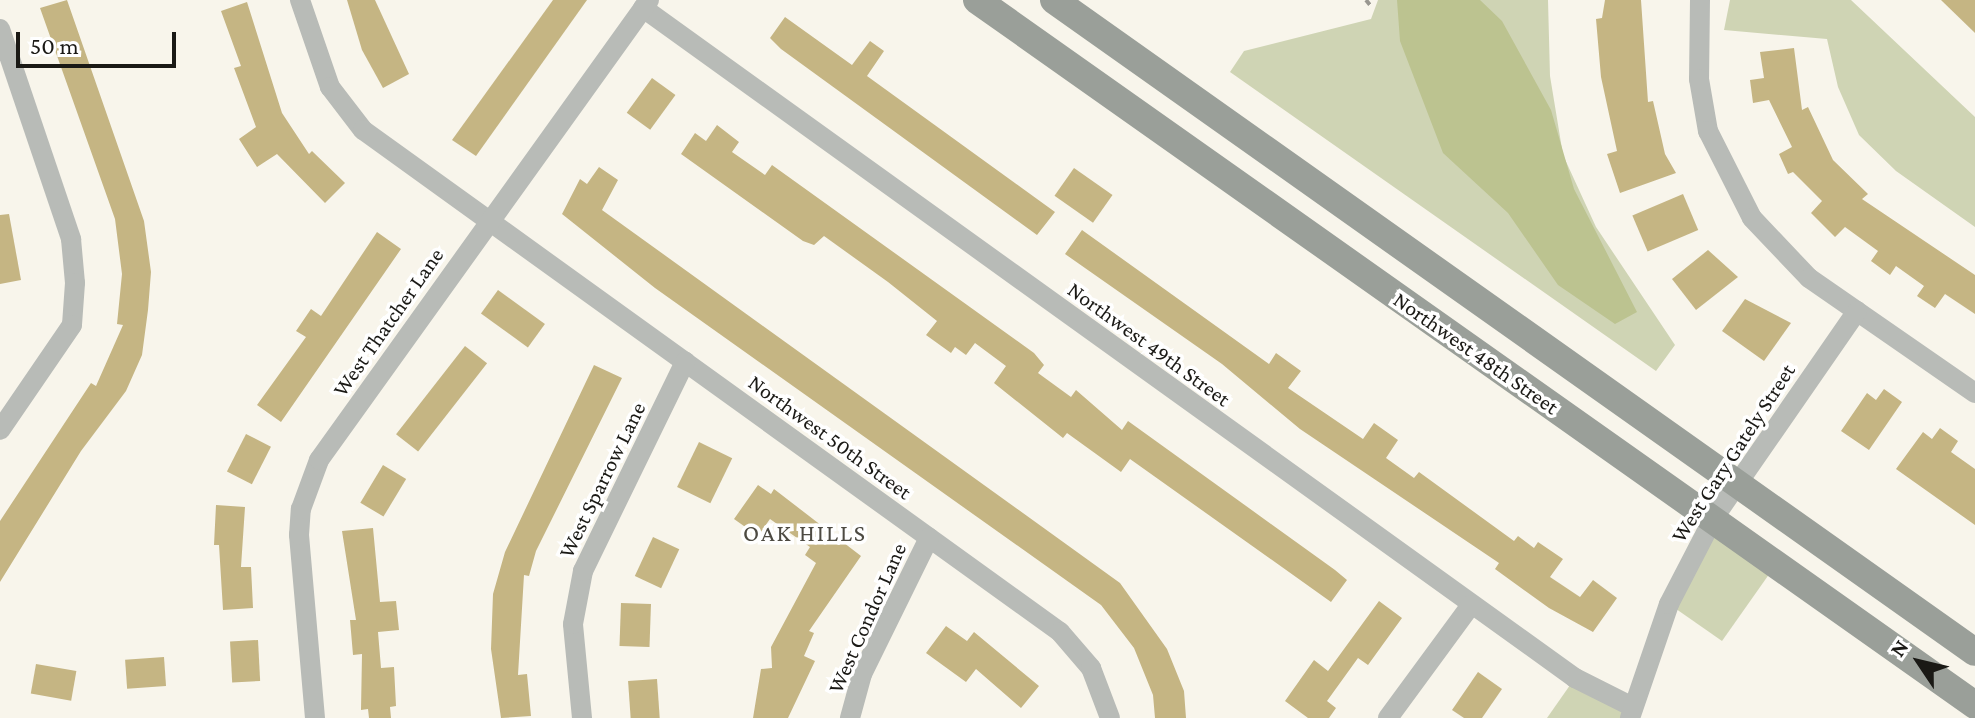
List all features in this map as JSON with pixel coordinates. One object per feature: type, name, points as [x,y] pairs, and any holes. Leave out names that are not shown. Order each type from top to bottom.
[{"type":"main road","name":"Northwest 48th Street","points":[[977,0],[1975,705]]},
{"type":"main road","name":"Northwest 48th Street","points":[[1054,0],[1975,652]]},
{"type":"street","points":[[300,0],[322,69],[344,110],[363,130],[489,222]]},
{"type":"street","points":[[1700,0],[1702,105],[1728,180],[1781,252],[1857,311],[1975,393]]},
{"type":"street","name":"West Thatcher Lane","points":[[315,718],[299,535],[308,484],[319,460],[646,4]]},
{"type":"street","name":"Northwest 49th Street","points":[[646,4],[1471,605],[1598,694],[1632,712]]},
{"type":"street","points":[[0,29],[71,239],[72,325],[0,430]]},
{"type":"street","name":"Northwest 50th Street","points":[[489,222],[1075,646],[1103,692],[1110,718]]},
{"type":"street","name":"West Gary Gately Street","points":[[1632,712],[1669,604],[1713,519],[1857,311]]},
{"type":"street","name":"West Sparrow Lane","points":[[582,718],[573,624],[583,571],[685,362]]},
{"type":"street","name":"West Condor Lane","points":[[850,718],[862,674],[929,538]]},
{"type":"street","points":[[1388,718],[1471,605]]},
{"type":"green space","points":[[1378,0],[1548,0],[1550,76],[1563,155],[1596,227],[1675,345],[1656,371],[1230,72],[1244,51],[1371,19]]},
{"type":"green space","points":[[1397,0],[1480,0],[1502,21],[1551,110],[1574,189],[1637,312],[1615,324],[1558,285],[1508,213],[1443,153],[1400,41]]},
{"type":"green space","points":[[1730,0],[1851,0],[1975,117],[1975,227],[1896,171],[1859,135],[1838,87],[1827,39],[1724,30]]},
{"type":"green space","points":[[1713,519],[1777,563],[1722,641],[1669,604]]},
{"type":"green space","points":[[1575,678],[1630,718],[1547,718]]},
{"type":"building","points":[[67,0],[144,221],[151,272],[148,310],[142,355],[126,391],[81,451],[0,582],[0,521],[91,383],[96,386],[123,325],[117,324],[122,274],[115,219],[40,8]]},
{"type":"building","points":[[347,0],[375,0],[409,74],[383,88],[362,50]]},
{"type":"building","points":[[553,0],[587,0],[476,156],[452,140]]},
{"type":"building","points":[[1605,0],[1641,0],[1648,102],[1653,101],[1665,154],[1676,173],[1620,193],[1607,154],[1617,151],[1601,77],[1596,19],[1602,18]]},
{"type":"building","points":[[1941,0],[1975,0],[1975,33]]},
{"type":"building","points":[[247,2],[282,113],[309,154],[312,151],[345,183],[325,203],[277,154],[257,167],[239,139],[256,127],[234,68],[241,66],[221,11]]},
{"type":"building","points":[[785,17],[852,65],[870,41],[884,51],[867,76],[1055,212],[1037,235],[781,49],[770,38]]},
{"type":"building","points":[[1794,48],[1802,110],[1808,107],[1833,160],[1868,194],[1862,199],[1975,275],[1975,314],[1945,294],[1935,308],[1917,296],[1924,286],[1896,266],[1890,275],[1871,261],[1878,251],[1845,227],[1835,237],[1811,213],[1822,201],[1793,172],[1788,174],[1779,154],[1792,147],[1769,100],[1753,103],[1750,80],[1764,78],[1760,52]]},
{"type":"building","points":[[652,78],[675,95],[650,130],[627,113]]},
{"type":"building","points":[[717,125],[739,142],[732,152],[765,175],[772,165],[1034,353],[1044,365],[1038,373],[1071,397],[1076,390],[1122,430],[1128,421],[1335,570],[1347,580],[1331,602],[1130,459],[1121,472],[1067,433],[1063,438],[994,383],[1006,366],[975,343],[966,355],[955,347],[951,353],[926,335],[937,321],[888,282],[824,236],[814,245],[803,241],[681,154],[695,133],[706,141]]},
{"type":"building","points":[[599,167],[618,180],[602,210],[1120,583],[1167,649],[1184,691],[1186,718],[1155,718],[1153,695],[1134,648],[1101,605],[655,288],[562,214],[580,179],[587,184]]},
{"type":"building","points":[[1074,168],[1113,195],[1093,223],[1054,196]]},
{"type":"building","points":[[1683,194],[1698,230],[1648,251],[1632,215]]},
{"type":"building","points":[[9,214],[21,280],[0,284],[0,215]]},
{"type":"building","points":[[1082,230],[1269,364],[1276,353],[1301,371],[1288,388],[1363,439],[1374,423],[1398,440],[1386,458],[1414,478],[1419,472],[1514,541],[1518,536],[1534,548],[1538,542],[1563,559],[1550,577],[1580,597],[1593,580],[1617,598],[1593,632],[1549,608],[1495,569],[1499,563],[1300,429],[1222,364],[1065,254]]},
{"type":"building","points":[[377,232],[401,249],[281,422],[257,405],[306,337],[296,331],[311,309],[321,316]]},
{"type":"building","points":[[1708,250],[1738,277],[1696,310],[1672,279]]},
{"type":"building","points":[[498,290],[545,324],[528,348],[481,313]]},
{"type":"building","points":[[1745,299],[1791,323],[1764,361],[1722,331]]},
{"type":"building","points":[[465,346],[487,363],[418,451],[396,434]]},
{"type":"building","points":[[594,365],[622,378],[536,551],[529,576],[524,575],[518,675],[527,674],[531,716],[501,718],[491,649],[493,594],[505,552]]},
{"type":"building","points":[[1884,389],[1902,402],[1869,450],[1841,431],[1867,393],[1876,400]]},
{"type":"building","points":[[1940,428],[1958,441],[1951,452],[1975,469],[1975,525],[1896,469],[1923,432],[1932,439]]},
{"type":"building","points":[[246,434],[271,447],[252,484],[227,471]]},
{"type":"building","points":[[699,442],[732,458],[710,503],[677,487]]},
{"type":"building","points":[[383,465],[406,479],[383,517],[360,503]]},
{"type":"building","points":[[758,485],[771,494],[774,489],[861,556],[809,631],[814,633],[804,656],[815,661],[788,718],[753,718],[761,669],[772,668],[771,647],[816,563],[805,555],[810,547],[770,519],[758,536],[734,519]]},
{"type":"building","points":[[216,505],[245,507],[241,567],[251,567],[253,608],[223,610],[219,545],[214,545]]},
{"type":"building","points":[[373,528],[380,602],[396,601],[399,630],[378,632],[381,668],[394,667],[396,706],[390,707],[391,718],[369,718],[368,709],[361,710],[362,654],[353,655],[350,620],[356,620],[342,531]]},
{"type":"building","points":[[653,537],[679,549],[661,588],[635,576]]},
{"type":"building","points":[[1379,601],[1402,618],[1368,665],[1358,658],[1327,701],[1336,708],[1329,718],[1308,718],[1285,701],[1314,660],[1328,671]]},
{"type":"building","points":[[621,603],[651,604],[649,647],[619,646]]},
{"type":"building","points":[[946,626],[967,641],[974,632],[1039,686],[1021,708],[976,669],[966,682],[926,653]]},
{"type":"building","points":[[258,640],[260,681],[232,682],[230,641]]},
{"type":"building","points":[[164,657],[166,686],[127,689],[125,660]]},
{"type":"building","points":[[36,664],[76,671],[71,701],[31,694]]},
{"type":"building","points":[[1478,672],[1502,689],[1482,718],[1464,718],[1452,710]]},
{"type":"building","points":[[657,679],[660,718],[631,718],[628,681]]},
{"type":"district","name":"OAK HILLS","points":[[805,533]]}]
